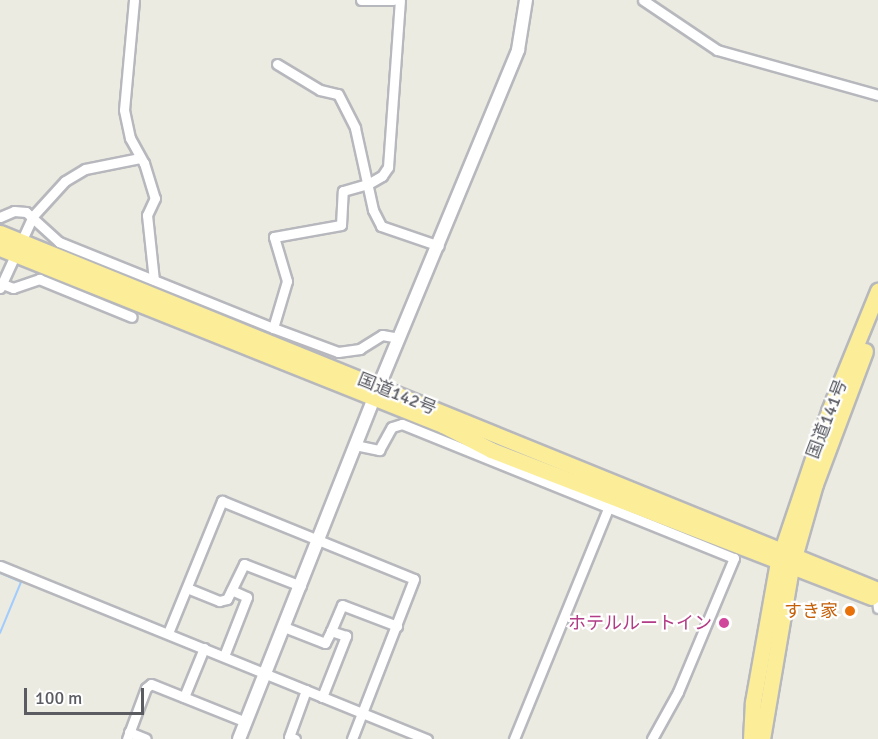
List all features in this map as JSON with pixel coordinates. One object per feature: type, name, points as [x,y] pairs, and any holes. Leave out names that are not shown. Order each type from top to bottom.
[{"type":"highway","name":"国道142号","points":[[0,233],[18,248],[786,558]]},
{"type":"highway","name":"国道142号","points":[[0,248],[18,248]]},
{"type":"highway","name":"国道141号","points":[[786,558],[829,411],[878,291]]},
{"type":"highway","name":"国道141号","points":[[786,558],[878,317]]},
{"type":"highway","name":"国道142号","points":[[376,392],[491,450],[611,502],[786,558]]},
{"type":"highway","points":[[786,558],[878,590]]},
{"type":"highway","points":[[786,558],[878,599]]},
{"type":"highway","points":[[751,739],[753,702],[786,558]]},
{"type":"highway","points":[[762,739],[786,558]]},
{"type":"street","points":[[134,0],[124,110],[130,138],[155,198],[147,215],[154,280]]},
{"type":"street","points":[[361,0],[393,0]]},
{"type":"street","points":[[273,328],[287,281],[274,237],[341,225],[343,191],[368,184],[385,174],[391,151],[400,0]]},
{"type":"street","points":[[239,739],[376,392],[439,246],[518,50],[526,0]]},
{"type":"street","points":[[643,0],[717,50],[878,94]]},
{"type":"street","points":[[277,64],[320,90],[338,94],[355,128],[375,218],[381,226],[439,246]]},
{"type":"street","points":[[132,316],[39,279],[13,288],[1,285],[33,216],[76,172],[140,159]]},
{"type":"street","points":[[0,217],[21,210],[33,216],[53,239],[273,328],[344,353],[360,350],[382,335],[399,338]]},
{"type":"street","points":[[355,445],[379,450],[392,427],[402,424],[611,502],[734,558],[678,693],[652,739]]},
{"type":"street","points":[[168,633],[222,501],[414,579],[352,739]]},
{"type":"street","points":[[514,739],[611,502]]},
{"type":"street","points":[[187,588],[219,601],[227,599],[244,564],[301,586]]},
{"type":"street","points":[[0,566],[427,739]]},
{"type":"street","points":[[224,656],[248,597],[231,590]]},
{"type":"street","points":[[878,599],[878,608]]},
{"type":"street","points":[[284,627],[325,643],[342,605],[397,626]]},
{"type":"street","points":[[322,696],[346,636],[331,630]]},
{"type":"street","points":[[184,697],[204,648]]},
{"type":"street","points":[[146,739],[128,736],[147,688],[151,684],[246,722]]},
{"type":"street","points":[[295,739],[289,736],[306,690]]},
{"type":"waterway","points":[[0,573],[21,582],[0,633]]},
{"type":"place","name":"すき家","points":[[850,611]]},
{"type":"place","name":"ホテルルートイン","points":[[724,623]]}]
